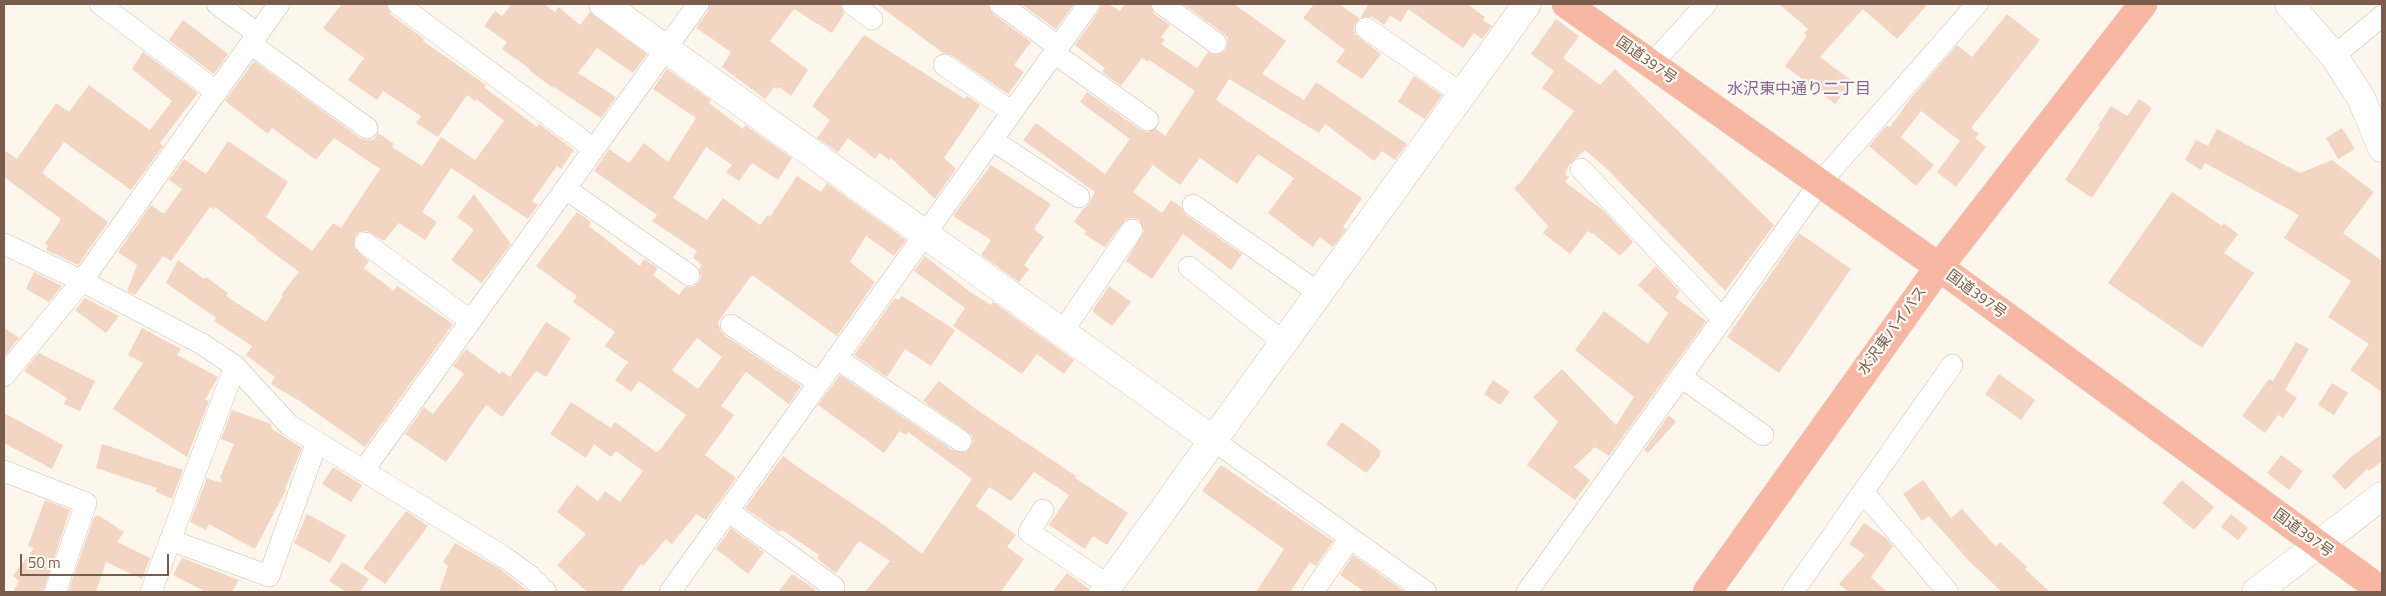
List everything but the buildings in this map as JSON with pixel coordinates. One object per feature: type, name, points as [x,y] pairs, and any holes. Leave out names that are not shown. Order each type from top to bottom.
[{"type":"highway","name":"国道397号","points":[[1566,4],[1939,267],[2382,592]]},
{"type":"highway","name":"水沢東バイパス","points":[[1707,592],[1939,267],[2143,4]]},
{"type":"street","points":[[100,4],[217,92]]},
{"type":"street","points":[[217,4],[255,39],[367,128]]},
{"type":"street","points":[[4,376],[82,281],[279,4]]},
{"type":"street","points":[[398,4],[594,149]]},
{"type":"street","points":[[603,4],[1426,592]]},
{"type":"street","points":[[364,471],[698,4]]},
{"type":"street","points":[[852,4],[872,18]]},
{"type":"street","points":[[1000,4],[1056,50],[1148,120]]},
{"type":"street","points":[[670,592],[1090,4]]},
{"type":"street","points":[[1162,4],[1216,43]]},
{"type":"street","points":[[1043,510],[1029,532],[1107,589],[1527,4]]},
{"type":"street","points":[[1651,65],[1706,4]]},
{"type":"street","points":[[1527,592],[1819,184],[1977,4]]},
{"type":"street","points":[[2290,4],[2334,56],[2361,98],[2382,148]]},
{"type":"street","points":[[2334,56],[2382,16]]},
{"type":"street","points":[[1366,28],[1462,94]]},
{"type":"street","points":[[944,65],[1012,112]]},
{"type":"street","points":[[992,140],[1079,196]]},
{"type":"street","points":[[1581,169],[1723,319]]},
{"type":"street","points":[[566,189],[689,275]]},
{"type":"street","points":[[1193,205],[1319,293]]},
{"type":"street","points":[[1062,332],[1132,230]]},
{"type":"street","points":[[365,243],[471,321]]},
{"type":"street","points":[[4,244],[82,281],[202,344],[234,366],[289,426],[504,556],[530,576],[546,592]]},
{"type":"street","points":[[1189,266],[1283,342]]},
{"type":"street","points":[[730,325],[819,383]]},
{"type":"street","points":[[836,358],[961,441]]},
{"type":"street","points":[[1793,592],[1952,365]]},
{"type":"street","points":[[152,592],[234,366]]},
{"type":"street","points":[[1681,377],[1763,435]]},
{"type":"street","points":[[170,540],[269,576],[316,442]]},
{"type":"street","points":[[4,471],[86,503],[55,592]]},
{"type":"street","points":[[1864,492],[1948,592]]},
{"type":"street","points":[[2256,592],[2382,496]]},
{"type":"street","points":[[728,510],[834,587],[830,592]]},
{"type":"street","points":[[1313,592],[1350,538]]},
{"type":"district","name":"水沢東中通り二丁目","points":[[1799,90]]}]
